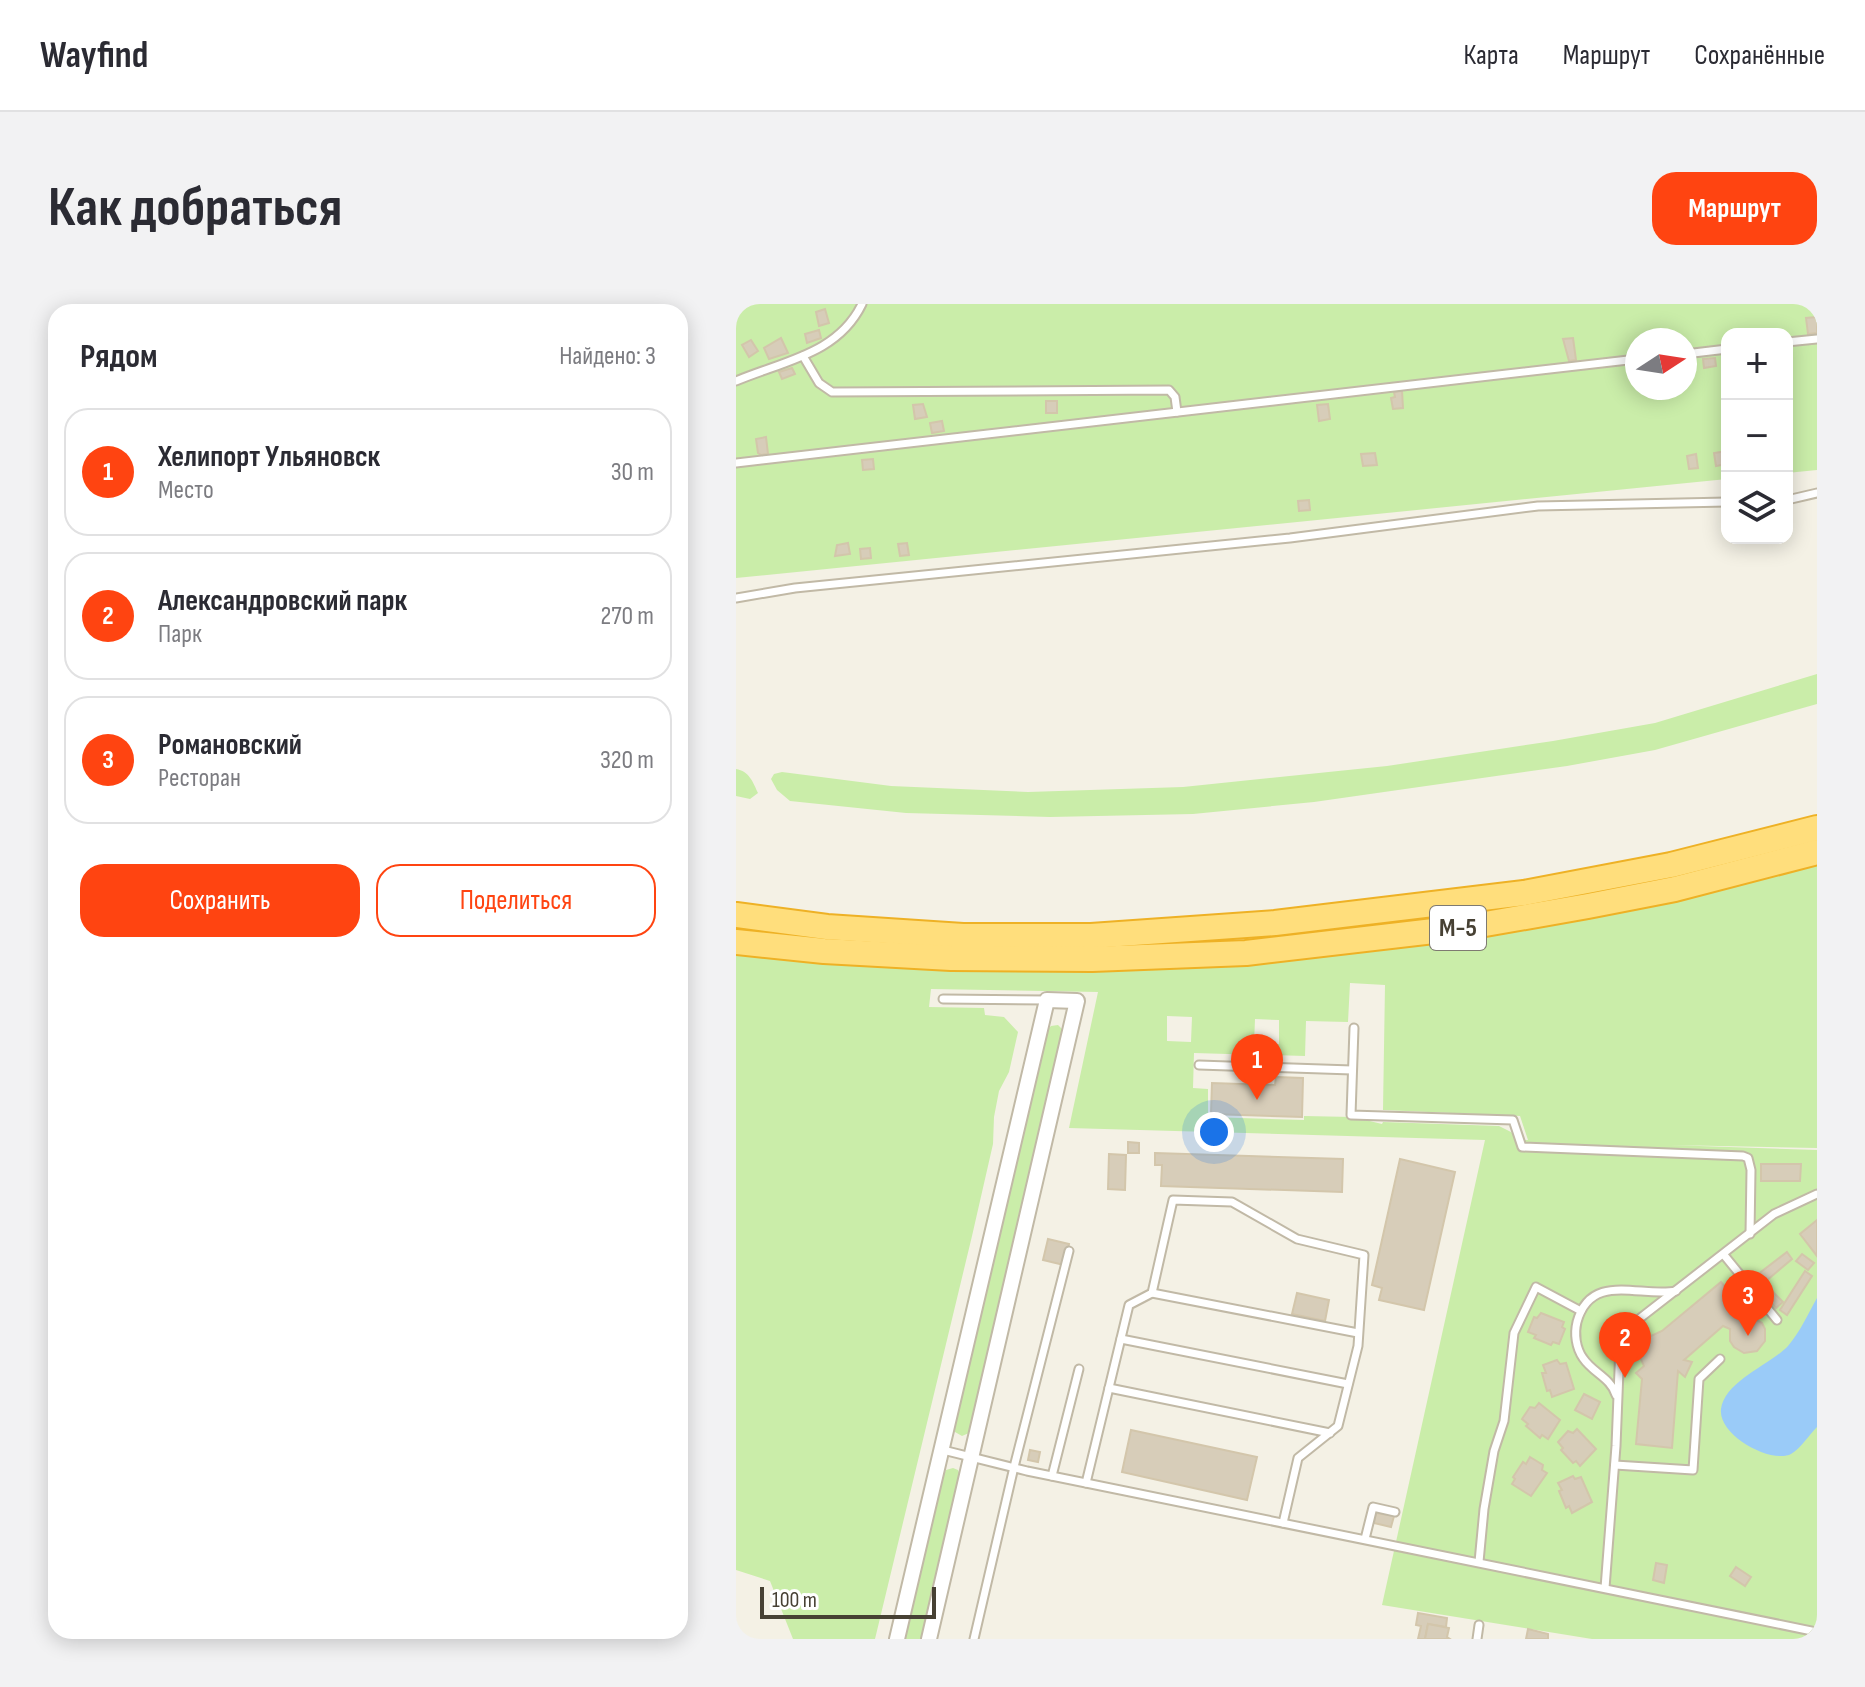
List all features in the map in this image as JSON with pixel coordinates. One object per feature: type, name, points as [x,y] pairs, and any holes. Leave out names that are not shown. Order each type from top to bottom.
[{"type":"highway","name":"М-5","points":[[736,915],[827,927],[963,936],[1091,936],[1275,923],[1524,893],[1671,865],[1817,828]]},
{"type":"highway","name":"М-5","points":[[736,942],[824,951],[951,958],[1065,960],[1246,953],[1468,927],[1588,906],[1675,889],[1817,852]]},
{"type":"street","points":[[897,1639],[1047,1000],[1077,1001],[929,1639]]},
{"type":"lane","points":[[736,381],[803,356],[841,335],[852,324],[862,304]]},
{"type":"lane","points":[[1793,341],[1817,339]]},
{"type":"lane","points":[[1697,353],[1721,350]]},
{"type":"lane","points":[[803,356],[819,383],[832,392],[1169,390],[1175,397],[1177,412]]},
{"type":"lane","points":[[736,463],[1625,360]]},
{"type":"lane","points":[[1793,499],[1817,493]]},
{"type":"lane","points":[[736,598],[795,588],[1290,538],[1538,506],[1721,502]]},
{"type":"lane","points":[[943,999],[1047,1000]]},
{"type":"lane","points":[[1354,1028],[1351,1115],[1513,1120],[1522,1147],[1737,1155],[1748,1158],[1751,1170],[1750,1234]]},
{"type":"lane","points":[[1266,1046],[1266,1067]]},
{"type":"lane","points":[[1199,1065],[1352,1070]]},
{"type":"lane","points":[[1630,1326],[1774,1214],[1817,1194]]},
{"type":"lane","points":[[1152,1293],[1173,1200],[1232,1202],[1297,1239],[1364,1255],[1358,1333],[1338,1426],[1298,1458],[1283,1523]]},
{"type":"lane","points":[[974,1639],[1069,1251]]},
{"type":"lane","points":[[1724,1255],[1777,1320]]},
{"type":"lane","points":[[1479,1562],[1484,1509],[1494,1451],[1504,1421],[1508,1372],[1518,1321],[1536,1287],[1581,1311]]},
{"type":"lane","points":[[1618,1400],[1611,1383],[1593,1369],[1579,1351],[1576,1329],[1581,1311],[1592,1299],[1608,1290],[1662,1294],[1678,1290]]},
{"type":"lane","points":[[1086,1483],[1129,1305],[1152,1293],[1358,1333]]},
{"type":"lane","points":[[1121,1339],[1348,1384]]},
{"type":"lane","points":[[1605,1588],[1615,1465],[1620,1345]]},
{"type":"lane","points":[[1615,1465],[1693,1470],[1699,1379],[1720,1359]]},
{"type":"lane","points":[[1052,1476],[1079,1369]]},
{"type":"lane","points":[[1109,1388],[1330,1433]]},
{"type":"lane","points":[[943,1450],[1052,1476],[1817,1632]]},
{"type":"lane","points":[[1365,1539],[1373,1507],[1395,1512]]},
{"type":"lane","points":[[1477,1639],[1479,1625]]},
{"type":"green space","points":[[736,304],[1817,304],[1817,470],[1793,472],[1793,328],[1721,328],[1721,480],[736,578]]},
{"type":"green space","points":[[1817,674],[1817,704],[1655,750],[1567,766],[1314,802],[1193,814],[1050,817],[906,813],[790,801],[777,790],[771,779],[774,774],[782,772],[891,786],[1028,792],[1183,787],[1387,766],[1655,723]]},
{"type":"green space","points":[[736,769],[747,775],[758,793],[750,799],[736,796]]},
{"type":"green space","points":[[1817,866],[1817,1148],[1670,1145],[1817,1150],[1817,1639],[1592,1639],[1382,1605],[1485,1140],[1069,1128],[1098,992],[931,989],[929,1007],[984,1008],[985,1015],[1004,1017],[1018,1032],[1009,1072],[999,1091],[993,1144],[875,1639],[793,1639],[770,1581],[736,1570],[736,950],[872,964],[1009,970],[1144,968],[1280,959],[1415,944],[1684,896]],"holes":[[[1350,983],[1385,985],[1383,1110],[1520,1116],[1528,1140],[1517,1140],[1511,1132],[1499,1126],[1382,1124],[1353,1117],[1304,1116],[1304,1120],[1208,1117],[1208,1089],[1193,1088],[1194,1053],[1261,1055],[1261,1044],[1254,1044],[1255,1019],[1279,1020],[1279,1044],[1272,1045],[1272,1055],[1305,1056],[1306,1021],[1348,1022]],[[1167,1016],[1192,1017],[1191,1042],[1167,1041]]]},
{"type":"green space","points":[[1058,1025],[1064,1031],[972,1427],[969,1433],[962,1436],[955,1432],[954,1425],[1047,1030]]},
{"type":"green space","points":[[946,1470],[958,1470],[961,1477],[923,1639],[905,1639],[943,1476]]},
{"type":"water","points":[[1817,1298],[1817,1427],[1791,1454],[1772,1455],[1737,1438],[1722,1419],[1721,1409],[1724,1399],[1739,1382],[1788,1346]]},
{"type":"building","points":[[825,309],[829,323],[819,326],[816,312]]},
{"type":"building","points":[[1817,317],[1817,333],[1808,334],[1806,318]]},
{"type":"building","points":[[819,330],[821,338],[807,343],[805,334]]},
{"type":"building","points":[[781,338],[788,353],[769,359],[764,348]]},
{"type":"building","points":[[1573,338],[1576,360],[1569,361],[1563,339]]},
{"type":"building","points":[[751,340],[758,351],[749,357],[742,345]]},
{"type":"building","points":[[1715,358],[1716,366],[1704,368],[1703,359]]},
{"type":"building","points":[[792,368],[795,374],[782,379],[779,372]]},
{"type":"building","points":[[1402,391],[1403,408],[1393,409],[1391,398],[1395,397],[1394,392]]},
{"type":"building","points":[[1046,401],[1057,401],[1057,413],[1046,413]]},
{"type":"building","points":[[923,404],[927,417],[915,419],[913,405]]},
{"type":"building","points":[[1328,404],[1330,419],[1319,421],[1317,405]]},
{"type":"building","points":[[942,421],[944,431],[932,433],[930,423]]},
{"type":"building","points":[[766,437],[768,454],[761,455],[756,439]]},
{"type":"building","points":[[1721,452],[1721,465],[1716,466],[1714,453]]},
{"type":"building","points":[[1375,453],[1377,465],[1363,466],[1361,454]]},
{"type":"building","points":[[1696,454],[1698,468],[1689,469],[1687,456]]},
{"type":"building","points":[[873,459],[874,469],[863,470],[862,460]]},
{"type":"building","points":[[1309,500],[1310,510],[1299,511],[1298,501]]},
{"type":"building","points":[[848,543],[850,554],[835,556],[837,545]]},
{"type":"building","points":[[907,543],[909,555],[900,556],[898,544]]},
{"type":"building","points":[[870,548],[871,558],[861,559],[860,549]]},
{"type":"building","points":[[1276,1077],[1303,1078],[1302,1117],[1211,1114],[1212,1083],[1275,1085]]},
{"type":"building","points":[[1128,1142],[1139,1143],[1139,1153],[1128,1153]]},
{"type":"building","points":[[1155,1153],[1343,1159],[1342,1192],[1161,1186],[1162,1165],[1155,1165]]},
{"type":"building","points":[[1109,1154],[1126,1155],[1125,1190],[1108,1189]]},
{"type":"building","points":[[1400,1159],[1455,1172],[1424,1310],[1379,1300],[1382,1288],[1372,1285]]},
{"type":"building","points":[[1761,1164],[1801,1164],[1800,1181],[1761,1181]]},
{"type":"building","points":[[1817,1220],[1817,1256],[1800,1234]]},
{"type":"building","points":[[1048,1239],[1069,1244],[1064,1265],[1043,1260]]},
{"type":"building","points":[[1787,1252],[1792,1259],[1759,1287],[1753,1278]]},
{"type":"building","points":[[1802,1254],[1814,1263],[1808,1270],[1796,1261]]},
{"type":"building","points":[[1805,1271],[1812,1276],[1787,1315],[1780,1310]]},
{"type":"building","points":[[1721,1282],[1751,1317],[1762,1323],[1765,1341],[1757,1351],[1744,1353],[1734,1347],[1730,1341],[1730,1329],[1723,1326],[1684,1360],[1692,1362],[1685,1377],[1678,1371],[1672,1448],[1636,1444],[1642,1379],[1636,1373],[1644,1366],[1640,1357],[1628,1356],[1629,1348],[1611,1343],[1616,1330],[1624,1319],[1637,1332],[1644,1326],[1651,1336],[1662,1331]]},
{"type":"building","points":[[1773,1292],[1783,1302],[1776,1308],[1767,1298]]},
{"type":"building","points":[[1297,1293],[1329,1300],[1325,1321],[1292,1314]]},
{"type":"building","points":[[1541,1313],[1564,1322],[1562,1327],[1565,1329],[1559,1344],[1553,1342],[1551,1345],[1528,1332],[1534,1317]]},
{"type":"building","points":[[1557,1360],[1560,1364],[1566,1363],[1574,1389],[1552,1397],[1550,1390],[1547,1391],[1543,1365]]},
{"type":"building","points":[[1584,1394],[1600,1402],[1592,1419],[1575,1410]]},
{"type":"building","points":[[1539,1403],[1560,1420],[1548,1439],[1542,1435],[1540,1438],[1522,1419],[1530,1407],[1535,1408]]},
{"type":"building","points":[[1577,1429],[1596,1449],[1580,1466],[1561,1450],[1563,1448],[1558,1442],[1568,1431],[1573,1433]]},
{"type":"building","points":[[1131,1430],[1257,1457],[1247,1500],[1122,1472]]},
{"type":"building","points":[[1030,1450],[1040,1452],[1038,1462],[1028,1460]]},
{"type":"building","points":[[1530,1457],[1543,1465],[1542,1470],[1547,1473],[1531,1496],[1512,1484],[1523,1462],[1526,1464]]},
{"type":"building","points":[[1573,1476],[1575,1479],[1581,1477],[1592,1502],[1572,1513],[1569,1506],[1566,1508],[1558,1483]]},
{"type":"building","points":[[1376,1513],[1394,1516],[1391,1527],[1374,1523]]},
{"type":"building","points":[[1656,1563],[1667,1565],[1664,1583],[1653,1580]]},
{"type":"building","points":[[1736,1567],[1751,1577],[1745,1586],[1730,1576]]},
{"type":"building","points":[[1418,1613],[1447,1618],[1446,1627],[1428,1624],[1425,1639],[1418,1639],[1421,1626],[1416,1625]]},
{"type":"building","points":[[1428,1624],[1449,1628],[1447,1637],[1450,1639],[1425,1639]]},
{"type":"building","points":[[1528,1629],[1548,1634],[1548,1639],[1526,1639]]},
{"type":"place","name":"Хелипорт Ульяновск","points":[[1257,1100]]},
{"type":"place","name":"Романовский","points":[[1748,1336]]},
{"type":"place","name":"Александровский парк","points":[[1625,1378]]}]
